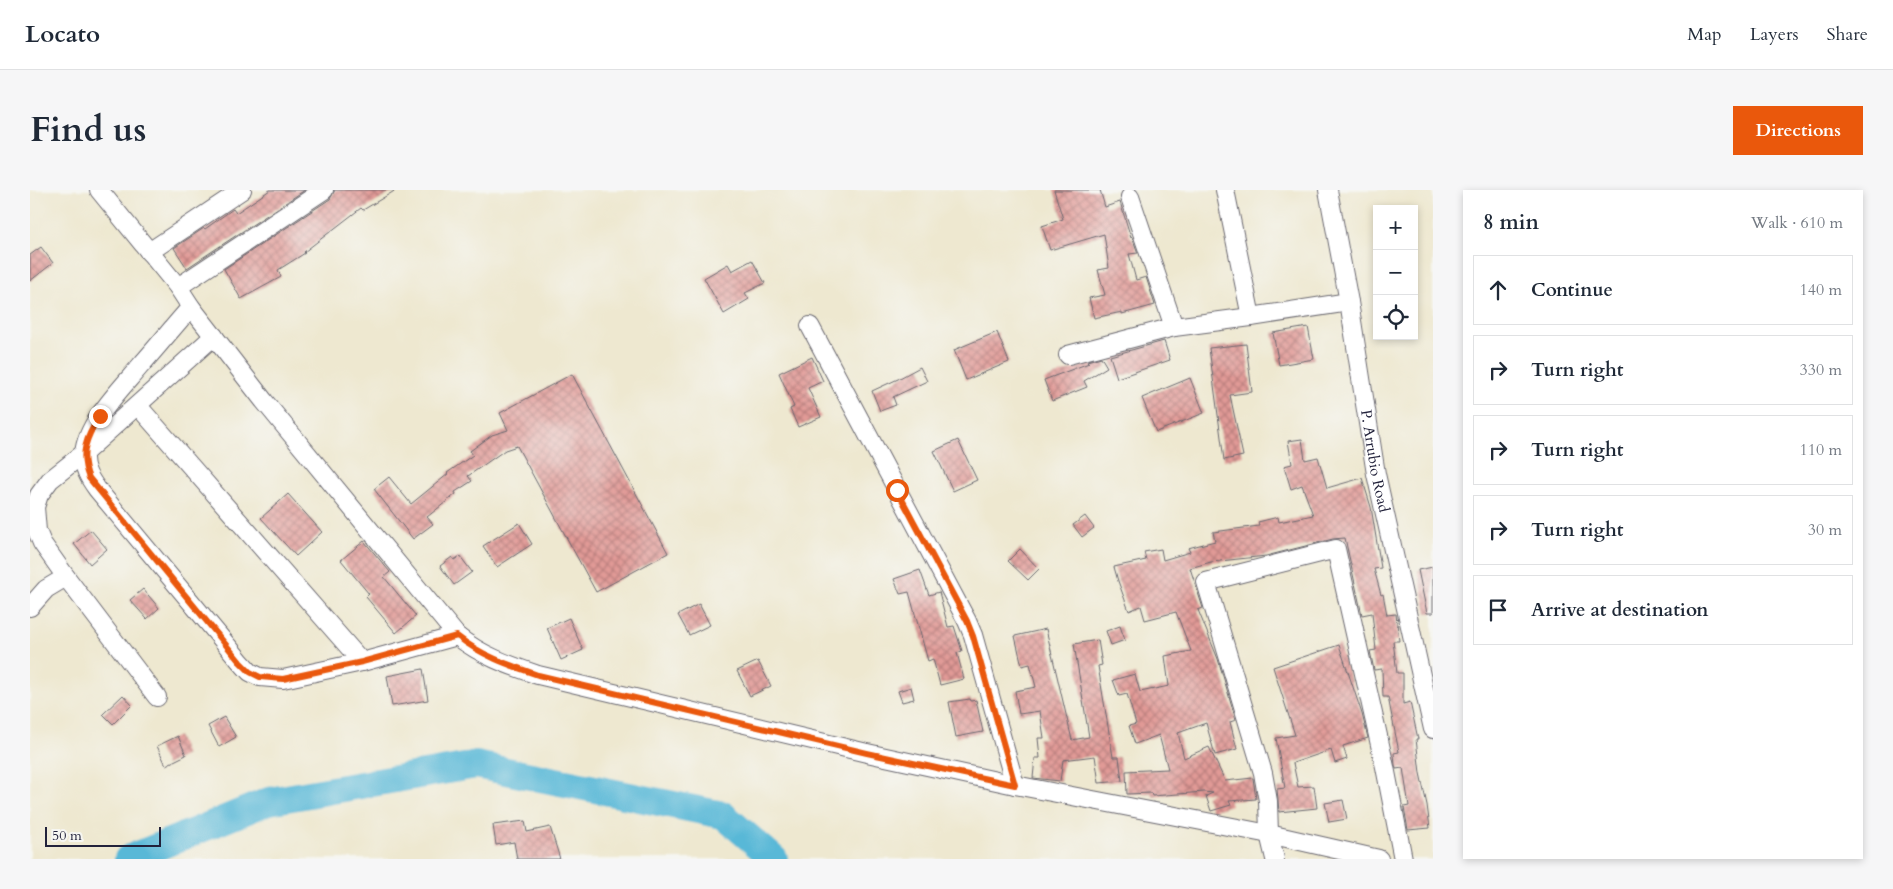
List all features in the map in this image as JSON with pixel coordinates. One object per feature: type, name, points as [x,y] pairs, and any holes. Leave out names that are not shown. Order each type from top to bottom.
[{"type":"street","points":[[99,190],[178,287],[190,307],[264,401],[457,636],[490,658],[538,675],[867,753],[1015,785],[1269,834],[1348,855],[1379,859]]},
{"type":"street","points":[[149,252],[242,190]]},
{"type":"street","points":[[178,287],[324,190]]},
{"type":"street","points":[[1225,190],[1251,317]]},
{"type":"street","name":"P. Arrubio Road","points":[[1328,190],[1349,302],[1376,474],[1433,729]]},
{"type":"street","points":[[1130,197],[1174,327]]},
{"type":"street","points":[[1068,355],[1174,327],[1349,302]]},
{"type":"street","points":[[190,307],[108,405],[93,427],[84,454],[85,467],[97,489],[250,672],[260,677],[283,679],[362,662],[457,636]]},
{"type":"street","points":[[810,326],[967,621],[973,636],[1015,785]]},
{"type":"street","points":[[157,697],[66,577],[40,537],[35,521],[35,508],[39,495],[50,480],[84,454],[214,336]]},
{"type":"street","points":[[138,406],[362,662]]},
{"type":"street","points":[[1275,859],[1269,834],[1267,790],[1206,582],[1336,548],[1383,758],[1403,859]]},
{"type":"street","points":[[30,607],[46,589],[66,577]]},
{"type":"building","points":[[270,190],[305,190],[187,268],[174,248],[233,209],[236,213]]},
{"type":"building","points":[[335,190],[396,190],[363,210],[361,208],[305,253],[278,270],[281,277],[241,299],[224,269],[330,199]]},
{"type":"building","points":[[1054,190],[1100,190],[1105,207],[1120,202],[1131,238],[1138,253],[1129,254],[1136,280],[1146,277],[1155,305],[1122,314],[1122,312],[1094,318],[1089,298],[1105,295],[1098,270],[1109,268],[1104,234],[1050,250],[1042,226],[1063,219]]},
{"type":"building","points":[[41,247],[53,263],[30,281],[30,255]]},
{"type":"building","points":[[752,260],[765,283],[745,293],[749,299],[724,314],[704,278],[728,264],[732,271]]},
{"type":"building","points":[[1308,327],[1314,359],[1279,365],[1273,333]]},
{"type":"building","points":[[997,332],[1009,362],[966,380],[954,350]]},
{"type":"building","points":[[1164,341],[1170,360],[1117,378],[1110,356]]},
{"type":"building","points":[[1246,344],[1252,392],[1230,395],[1243,456],[1224,460],[1209,348]]},
{"type":"building","points":[[812,357],[823,381],[808,388],[821,417],[798,427],[790,409],[794,407],[779,373]]},
{"type":"building","points":[[1101,357],[1107,367],[1084,381],[1087,387],[1052,401],[1044,380],[1089,363],[1087,361]]},
{"type":"building","points":[[920,367],[927,381],[893,397],[896,405],[880,411],[872,391]]},
{"type":"building","points":[[572,374],[668,553],[596,592],[517,446],[505,450],[468,476],[472,481],[455,492],[456,494],[427,517],[433,524],[413,539],[374,489],[389,477],[411,504],[447,473],[473,455],[470,451],[492,435],[508,430],[500,413]]},
{"type":"building","points":[[1190,378],[1204,413],[1156,432],[1142,398]]},
{"type":"building","points":[[1302,439],[1305,460],[1318,457],[1327,488],[1362,478],[1371,507],[1381,568],[1374,569],[1381,595],[1383,594],[1387,615],[1396,614],[1399,641],[1393,641],[1397,673],[1403,673],[1403,704],[1410,702],[1418,739],[1416,739],[1420,773],[1430,828],[1408,830],[1404,807],[1409,806],[1403,768],[1396,769],[1395,765],[1394,753],[1399,752],[1388,697],[1383,697],[1382,669],[1374,670],[1370,651],[1376,650],[1372,613],[1362,615],[1345,538],[1333,539],[1266,556],[1211,562],[1190,568],[1203,608],[1198,610],[1218,659],[1236,720],[1230,722],[1237,749],[1215,755],[1206,723],[1178,733],[1184,758],[1209,747],[1225,781],[1253,778],[1256,799],[1229,801],[1231,805],[1211,811],[1206,796],[1213,793],[1152,796],[1151,793],[1127,794],[1126,771],[1168,769],[1159,735],[1135,744],[1129,726],[1136,724],[1127,694],[1119,696],[1113,680],[1135,674],[1140,692],[1169,686],[1165,656],[1191,651],[1176,612],[1145,620],[1141,606],[1129,611],[1114,567],[1146,560],[1144,552],[1161,549],[1163,560],[1190,552],[1188,548],[1215,541],[1213,532],[1259,526],[1258,522],[1278,517],[1279,522],[1313,515],[1302,485],[1291,489],[1284,466],[1292,464],[1288,441]]},
{"type":"building","points":[[958,440],[977,480],[953,491],[934,451]]},
{"type":"building","points":[[288,494],[322,532],[296,556],[261,518]]},
{"type":"building","points":[[1085,516],[1094,528],[1082,537],[1073,525]]},
{"type":"building","points":[[519,523],[532,544],[497,567],[483,546]]},
{"type":"building","points":[[91,530],[107,549],[90,564],[74,544]]},
{"type":"building","points":[[364,541],[390,572],[384,577],[416,616],[396,633],[366,597],[369,594],[341,560]]},
{"type":"building","points":[[1020,549],[1039,569],[1028,580],[1008,561]]},
{"type":"building","points":[[460,556],[472,572],[454,585],[440,566],[452,557],[454,560]]},
{"type":"building","points":[[1433,567],[1433,613],[1427,613],[1418,570]]},
{"type":"building","points":[[920,570],[929,595],[939,592],[948,627],[954,626],[962,651],[957,653],[964,679],[940,685],[933,659],[928,661],[909,592],[900,594],[894,579]]},
{"type":"building","points":[[143,589],[159,608],[147,619],[130,600]]},
{"type":"building","points":[[699,604],[710,625],[689,635],[678,615]]},
{"type":"building","points":[[569,618],[583,650],[561,660],[547,628]]},
{"type":"building","points":[[1120,626],[1125,640],[1111,645],[1106,631]]},
{"type":"building","points":[[1046,629],[1072,740],[1089,737],[1074,644],[1098,640],[1102,665],[1098,666],[1113,757],[1119,757],[1122,781],[1099,783],[1095,756],[1063,760],[1060,781],[1033,778],[1035,758],[1040,758],[1038,738],[1044,738],[1040,711],[1019,714],[1015,691],[1036,687],[1030,664],[1022,666],[1015,636]]},
{"type":"building","points":[[1339,645],[1368,738],[1343,746],[1347,759],[1335,763],[1331,750],[1293,763],[1298,787],[1314,786],[1317,808],[1279,812],[1277,789],[1285,788],[1276,738],[1295,735],[1273,667]]},
{"type":"building","points":[[758,661],[771,686],[750,696],[737,671]]},
{"type":"building","points":[[423,669],[428,700],[392,706],[387,676]]},
{"type":"building","points":[[911,687],[914,699],[902,702],[898,691]]},
{"type":"building","points":[[123,695],[132,705],[113,724],[103,714]]},
{"type":"building","points":[[970,699],[971,701],[976,700],[983,732],[956,737],[949,702]]},
{"type":"building","points":[[224,717],[236,737],[219,747],[208,726]]},
{"type":"building","points":[[178,736],[186,755],[166,765],[157,746]]},
{"type":"building","points":[[1343,800],[1347,819],[1329,822],[1325,803]]},
{"type":"building","points":[[525,821],[527,832],[550,827],[560,859],[517,859],[514,842],[496,845],[493,825]]},
{"type":"waterway","points":[[128,859],[269,801],[476,765],[723,815],[774,859]]},
{"type":"route","points":[[100,416],[93,427],[84,454],[85,467],[89,478],[240,662],[250,672],[260,677],[283,679],[362,662],[457,636],[490,658],[538,675],[867,753],[1015,785],[973,636],[967,621],[897,490]]}]
